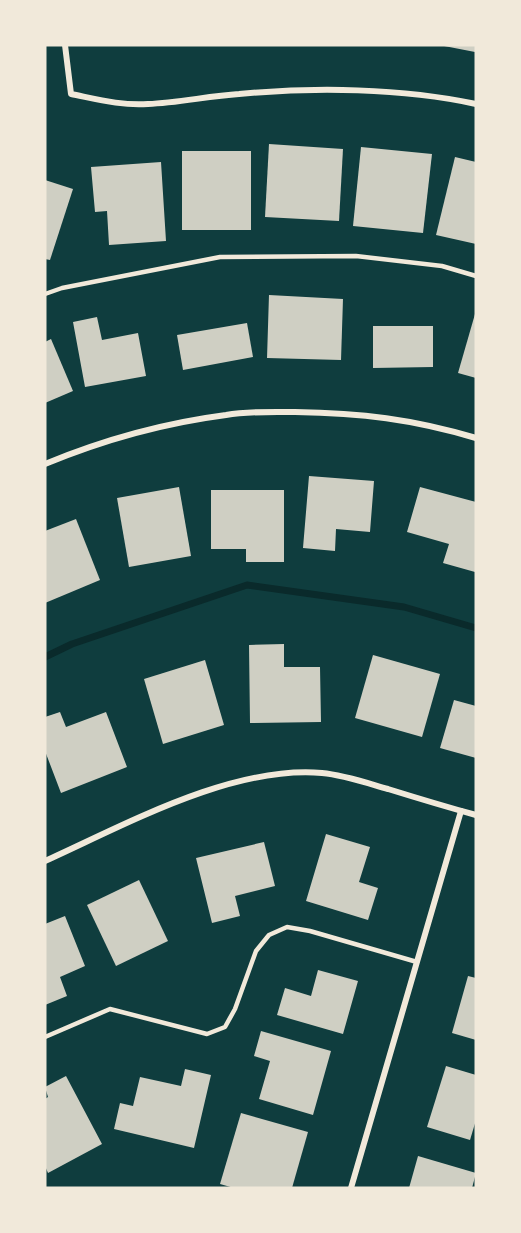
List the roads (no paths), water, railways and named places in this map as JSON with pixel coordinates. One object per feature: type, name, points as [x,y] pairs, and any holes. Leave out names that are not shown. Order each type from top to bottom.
[{"type":"street","points":[[65,45],[71,94],[119,103],[147,104],[239,93],[327,90],[392,93],[476,104]]},
{"type":"street","points":[[45,464],[139,432],[228,414],[337,413],[390,417],[434,425],[476,438]]},
{"type":"street","points":[[45,861],[174,803],[245,780],[288,773],[322,773],[362,782],[476,815]]},
{"type":"street","points":[[351,1188],[461,811]]},
{"type":"lane","points":[[45,294],[62,288],[220,257],[356,256],[442,266],[476,276]]},
{"type":"lane","points":[[45,1037],[110,1009],[207,1034],[225,1027],[235,1009],[256,951],[269,935],[287,927],[310,931],[417,962]]},
{"type":"waterway","points":[[45,657],[72,644],[247,585],[404,607],[476,628]]}]
